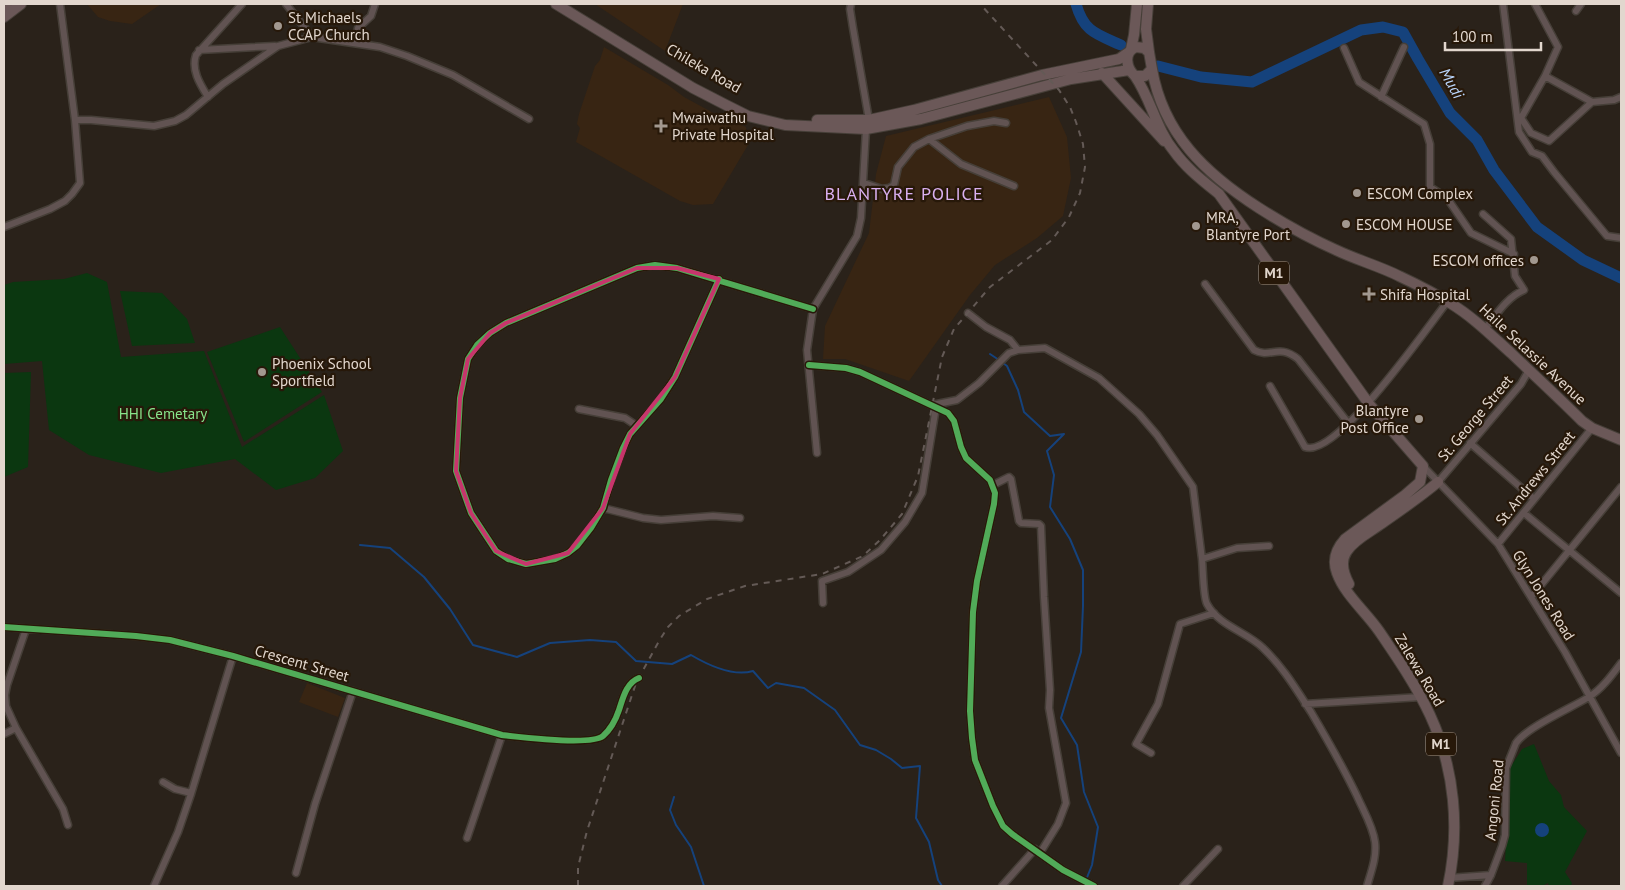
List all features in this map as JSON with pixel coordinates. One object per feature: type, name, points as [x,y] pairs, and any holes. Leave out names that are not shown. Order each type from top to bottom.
[{"type":"highway","points":[[4,17],[21,4]]},
{"type":"highway","points":[[556,4],[693,88],[748,116],[785,125],[868,124],[921,119],[1071,79],[1102,73],[1132,73],[1138,77],[1144,76],[1152,69],[1146,29],[1148,4]]},
{"type":"highway","name":"Chileka Road","points":[[566,4],[738,106],[789,120],[868,124]]},
{"type":"highway","points":[[1132,73],[1127,60],[1134,35],[1137,4]]},
{"type":"highway","points":[[868,124],[1042,75],[1118,59],[1130,50],[1140,47],[1149,52]]},
{"type":"highway","name":"Haile Selassie Avenue","points":[[1152,69],[1154,81],[1168,117],[1178,136],[1197,160],[1224,185],[1288,227],[1336,251],[1398,275],[1448,301],[1485,329],[1582,421],[1592,428],[1621,440]]},
{"type":"highway","points":[[1102,73],[1173,151]]},
{"type":"highway","name":"M1","points":[[1132,73],[1141,85],[1173,151],[1193,172],[1219,194],[1368,404],[1423,466]]},
{"type":"highway","name":"Zalewa Road","points":[[1423,466],[1420,482],[1345,539],[1336,552],[1334,566],[1341,582],[1371,619],[1401,662],[1421,697],[1444,751],[1452,787],[1453,854],[1449,882]]},
{"type":"highway","name":"Zalewa Road","points":[[1371,619],[1367,609],[1345,575],[1343,568],[1345,556],[1348,550],[1360,539],[1438,482]]},
{"type":"street","points":[[4,227],[65,201],[80,183],[75,120],[60,4]]},
{"type":"street","points":[[208,97],[194,70],[193,62],[199,50],[242,4]]},
{"type":"street","points":[[286,4],[312,37]]},
{"type":"street","points":[[355,42],[358,28],[371,16],[375,4]]},
{"type":"street","points":[[817,453],[807,350],[813,308],[857,236],[861,218],[864,183],[868,124],[852,28],[851,4]]},
{"type":"street","points":[[1503,4],[1518,132],[1532,152],[1542,156],[1607,236],[1621,238]]},
{"type":"street","points":[[1535,4],[1558,47],[1545,76],[1521,118],[1531,133],[1549,141],[1592,102]]},
{"type":"street","points":[[1576,11],[1581,4]]},
{"type":"street","points":[[199,50],[278,46],[312,37],[380,47],[453,75],[529,119]]},
{"type":"street","points":[[75,120],[154,126],[175,121],[186,115],[263,55],[278,46]]},
{"type":"street","points":[[1381,97],[1404,46]]},
{"type":"street","points":[[1344,48],[1359,82],[1424,124],[1430,144],[1430,187],[1447,198],[1471,233],[1514,254]]},
{"type":"street","points":[[1545,76],[1592,102],[1614,100],[1621,96]]},
{"type":"street","points":[[864,183],[882,188],[889,188],[894,185],[898,167],[914,147],[930,139],[967,126],[994,121],[1006,123]]},
{"type":"street","points":[[930,139],[961,164],[1014,186]]},
{"type":"street","points":[[1483,214],[1511,239],[1515,276],[1524,290],[1516,293],[1501,308],[1485,329]]},
{"type":"street","points":[[719,280],[675,377],[661,399],[637,426],[623,448],[603,508],[577,546],[555,559],[526,564],[508,559],[496,551],[471,513],[456,471],[460,398],[468,359],[477,345],[490,333],[506,323],[637,268],[655,265],[677,268],[719,280],[813,308]]},
{"type":"street","points":[[1205,284],[1254,350],[1260,353],[1284,351],[1298,358],[1349,424]]},
{"type":"street","points":[[1270,386],[1305,447],[1314,448],[1349,424],[1368,404],[1448,301]]},
{"type":"street","points":[[968,312],[986,327],[1010,340],[1018,350]]},
{"type":"street","points":[[934,406],[957,400],[979,383],[1009,353],[1018,350],[1044,348],[1099,378],[1139,414],[1157,435],[1193,487],[1206,602],[1225,623],[1262,647],[1293,683],[1335,753],[1363,809],[1372,832],[1375,851],[1373,867],[1367,886]]},
{"type":"street","points":[[810,366],[846,368],[860,372],[948,412],[952,416],[966,458],[993,485],[995,492],[994,504],[978,573],[973,612],[970,710],[976,760],[997,815],[1012,834],[1063,870],[1094,886]]},
{"type":"street","name":"St. George Street","points":[[1438,482],[1521,384],[1529,370]]},
{"type":"street","points":[[823,603],[822,581],[848,572],[881,550],[905,522],[922,493],[934,406]]},
{"type":"street","points":[[579,409],[625,418],[637,426]]},
{"type":"street","name":"St. Andrews Street","points":[[1498,544],[1592,428]]},
{"type":"street","points":[[1470,443],[1534,499]]},
{"type":"street","name":"Glyn Jones Road","points":[[1423,466],[1498,544],[1565,652],[1621,753]]},
{"type":"street","points":[[993,485],[1009,477],[1011,478],[1019,521],[1021,523],[1039,524],[1041,526],[1050,690],[1049,708],[1066,803],[1058,824],[1037,851],[1002,886]]},
{"type":"street","points":[[1532,596],[1621,487]]},
{"type":"street","points":[[603,508],[643,518],[661,520],[713,516],[740,518]]},
{"type":"street","points":[[1524,513],[1621,593]]},
{"type":"street","points":[[1202,559],[1237,548],[1269,546]]},
{"type":"street","points":[[1151,753],[1136,744],[1158,704],[1180,624],[1214,613]]},
{"type":"street","name":"Crescent Street","points":[[4,626],[170,640],[233,656],[502,735],[546,739],[591,741],[602,737],[613,724],[624,694],[633,680],[639,678]]},
{"type":"street","points":[[26,629],[5,695],[6,706],[16,728],[63,809],[68,825]]},
{"type":"street","points":[[154,886],[178,832],[233,656]]},
{"type":"street","name":"Angoni Road","points":[[1485,886],[1491,875],[1505,835],[1506,768],[1518,739],[1590,696],[1601,687],[1621,664]]},
{"type":"street","points":[[296,873],[315,804],[353,691]]},
{"type":"street","points":[[1306,704],[1421,697]]},
{"type":"street","points":[[4,734],[16,728]]},
{"type":"street","points":[[467,838],[502,735]]},
{"type":"street","points":[[163,782],[175,789],[191,793]]},
{"type":"street","points":[[1183,886],[1218,849]]},
{"type":"street","points":[[1449,882],[1491,875]]},
{"type":"highlighted area","points":[[637,268],[677,268],[719,279],[675,377],[630,434],[603,508],[568,553],[526,564],[496,551],[471,513],[456,471],[460,398],[468,359],[490,333],[506,323]]},
{"type":"shaded area","points":[[87,4],[161,4],[132,24],[98,17]]},
{"type":"shaded area","points":[[595,4],[683,4],[665,51]]},
{"type":"shaded area","name":"Mwaiwathu Private Hospital","points":[[604,47],[668,85],[684,97],[719,116],[746,127],[748,145],[713,204],[693,205],[680,201],[576,142],[580,128],[577,124],[579,114],[595,66],[600,60]]},
{"type":"shaded area","points":[[1049,97],[1067,137],[1071,178],[1063,216],[1037,238],[995,265],[970,295],[909,381],[845,359],[823,359],[825,326],[869,233],[876,174],[886,136]]},
{"type":"shaded area","points":[[307,683],[345,698],[338,717],[299,702]]},
{"type":"green space","name":"HHI Cemetary","points":[[87,273],[107,282],[121,357],[204,351],[242,447],[324,395],[343,451],[315,478],[276,490],[235,459],[161,473],[89,455],[49,430],[42,361],[4,364],[4,285],[13,282],[64,279]]},
{"type":"green space","points":[[120,291],[162,293],[187,319],[195,343],[132,346]]},
{"type":"green space","name":"Phoenix School Sportfield","points":[[280,327],[322,392],[244,442],[207,352]]},
{"type":"green space","points":[[31,372],[28,467],[4,477],[4,373]]},
{"type":"green space","points":[[1534,744],[1549,781],[1561,795],[1564,807],[1587,831],[1565,872],[1572,883],[1571,886],[1549,886],[1548,883],[1542,886],[1527,886],[1527,863],[1505,861],[1510,768],[1522,749]]},
{"type":"water","points":[[1539,823],[1545,823],[1549,830],[1545,837],[1539,837],[1535,833],[1535,827]]},
{"type":"waterway","name":"Mudi","points":[[1076,4],[1083,21],[1092,31],[1121,45]]},
{"type":"waterway","name":"Mudi","points":[[1158,66],[1201,77],[1252,82],[1361,30],[1383,27],[1403,32],[1450,113],[1477,140],[1494,170],[1537,227],[1583,260],[1621,278]]},
{"type":"waterway","points":[[990,354],[999,360]]},
{"type":"waterway","points":[[1003,363],[1007,366],[1018,390],[1024,412],[1050,436],[1064,434],[1047,451],[1054,475],[1050,507],[1070,539],[1083,570],[1081,652],[1061,718],[1077,745],[1084,792],[1098,827],[1092,865],[1086,880]]},
{"type":"waterway","points":[[360,545],[390,548],[424,577],[450,609],[473,645],[517,657],[550,643],[590,640],[616,642],[636,661],[672,664],[691,655],[721,669],[737,672],[753,671],[768,688],[776,683],[804,688],[835,710],[860,745],[876,750],[902,768],[920,766],[916,818],[929,842],[938,880],[942,886]]},
{"type":"waterway","points":[[674,797],[670,810],[676,825],[691,847],[704,886]]},
{"type":"railway","points":[[578,886],[578,867],[587,831],[636,683],[668,627],[679,616],[707,599],[745,586],[822,574],[863,556],[880,540],[902,514],[918,476],[942,357],[954,329],[990,287],[1052,240],[1069,217],[1080,193],[1085,167],[1083,144],[1070,107],[1059,90],[980,4]]},
{"type":"cycle path","points":[[719,279],[675,377],[661,399],[630,434],[611,480],[603,508],[577,546],[555,559],[526,564],[508,559],[496,551],[471,513],[456,471],[460,398],[468,359],[477,345],[490,333],[506,323],[637,268],[655,265],[677,268],[813,309]]},
{"type":"cycle path","points":[[809,365],[846,368],[860,372],[948,413],[954,421],[966,458],[990,480],[995,493],[994,504],[977,581],[973,612],[970,711],[975,760],[1003,826],[1063,870],[1094,886]]},
{"type":"cycle path","points":[[4,627],[170,640],[233,656],[502,735],[539,739],[571,741],[596,739],[603,736],[615,720],[628,687],[639,678]]},
{"type":"place","name":"St Michaels CCAP Church","points":[[278,26]]},
{"type":"place","name":"Mwaiwathu Private Hospital","points":[[661,126]]},
{"type":"place","name":"ESCOM Complex","points":[[1357,193]]},
{"type":"place","name":"ESCOM HOUSE","points":[[1346,224]]},
{"type":"place","name":"MRA, Blantyre Port","points":[[1196,226]]},
{"type":"place","name":"ESCOM offices","points":[[1534,260]]},
{"type":"place","name":"Shifa Hospital","points":[[1369,294]]},
{"type":"place","name":"Phoenix School Sportfield","points":[[262,372]]},
{"type":"place","name":"Blantyre Post Office","points":[[1419,419]]},
{"type":"district","name":"BLANTYRE POLICE","points":[[904,193]]}]
